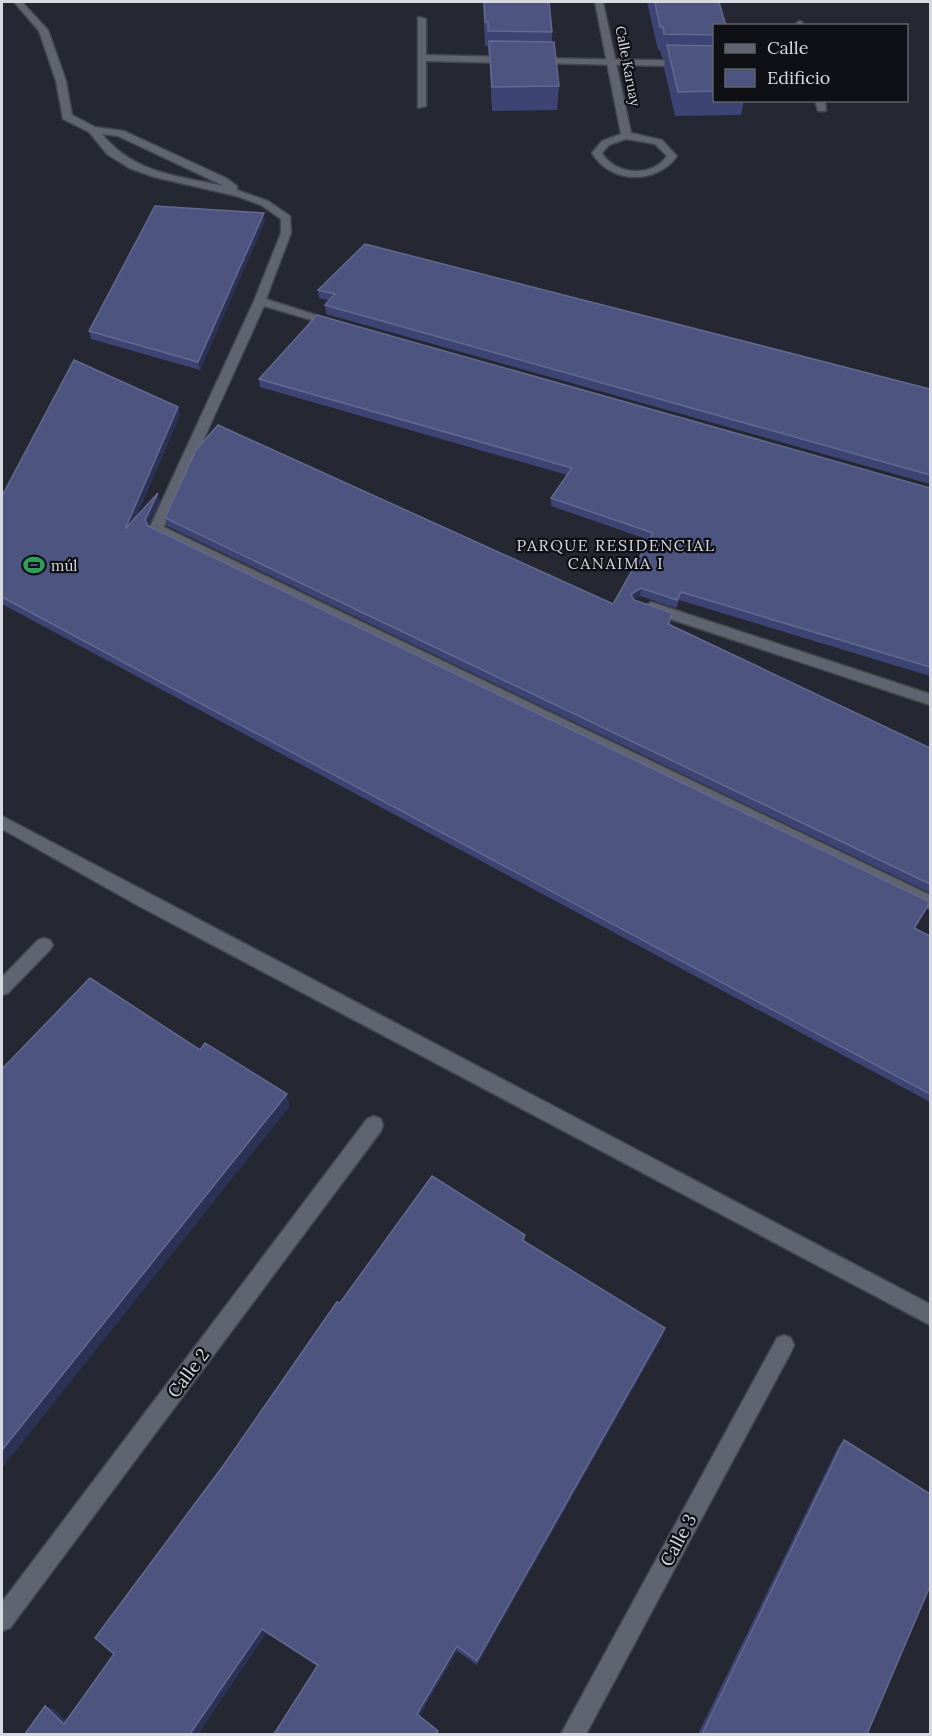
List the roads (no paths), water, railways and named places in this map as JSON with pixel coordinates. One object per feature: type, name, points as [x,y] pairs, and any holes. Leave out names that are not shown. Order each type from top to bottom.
[{"type":"street","points":[[18,2],[43,30],[61,81],[67,117],[93,130],[120,133],[222,180],[241,194]]},
{"type":"street","name":"Calle Karuay","points":[[599,2],[613,62],[626,136]]},
{"type":"street","points":[[421,19],[421,105]]},
{"type":"street","points":[[421,58],[713,64]]},
{"type":"street","points":[[93,130],[99,141],[140,168],[168,179],[241,194],[276,209],[286,218],[286,233],[260,302],[156,529],[930,902]]},
{"type":"street","points":[[626,136],[652,139],[662,144],[672,156],[669,163],[663,168],[640,173],[626,173],[605,165],[597,153],[600,147],[606,142],[626,136]]},
{"type":"street","points":[[260,302],[351,327]]},
{"type":"street","points":[[639,603],[930,700]]},
{"type":"street","points":[[2,822],[143,900],[930,1315]]},
{"type":"street","points":[[2,988],[44,945]]},
{"type":"street","name":"Calle 2","points":[[2,1620],[374,1125]]},
{"type":"street","name":"Calle 3","points":[[573,1734],[784,1345]]},
{"type":"place","name":"múl","points":[[34,565]]},
{"type":"district","name":"PARQUE RESIDENCIAL CANAIMA I","points":[[616,554]]}]
